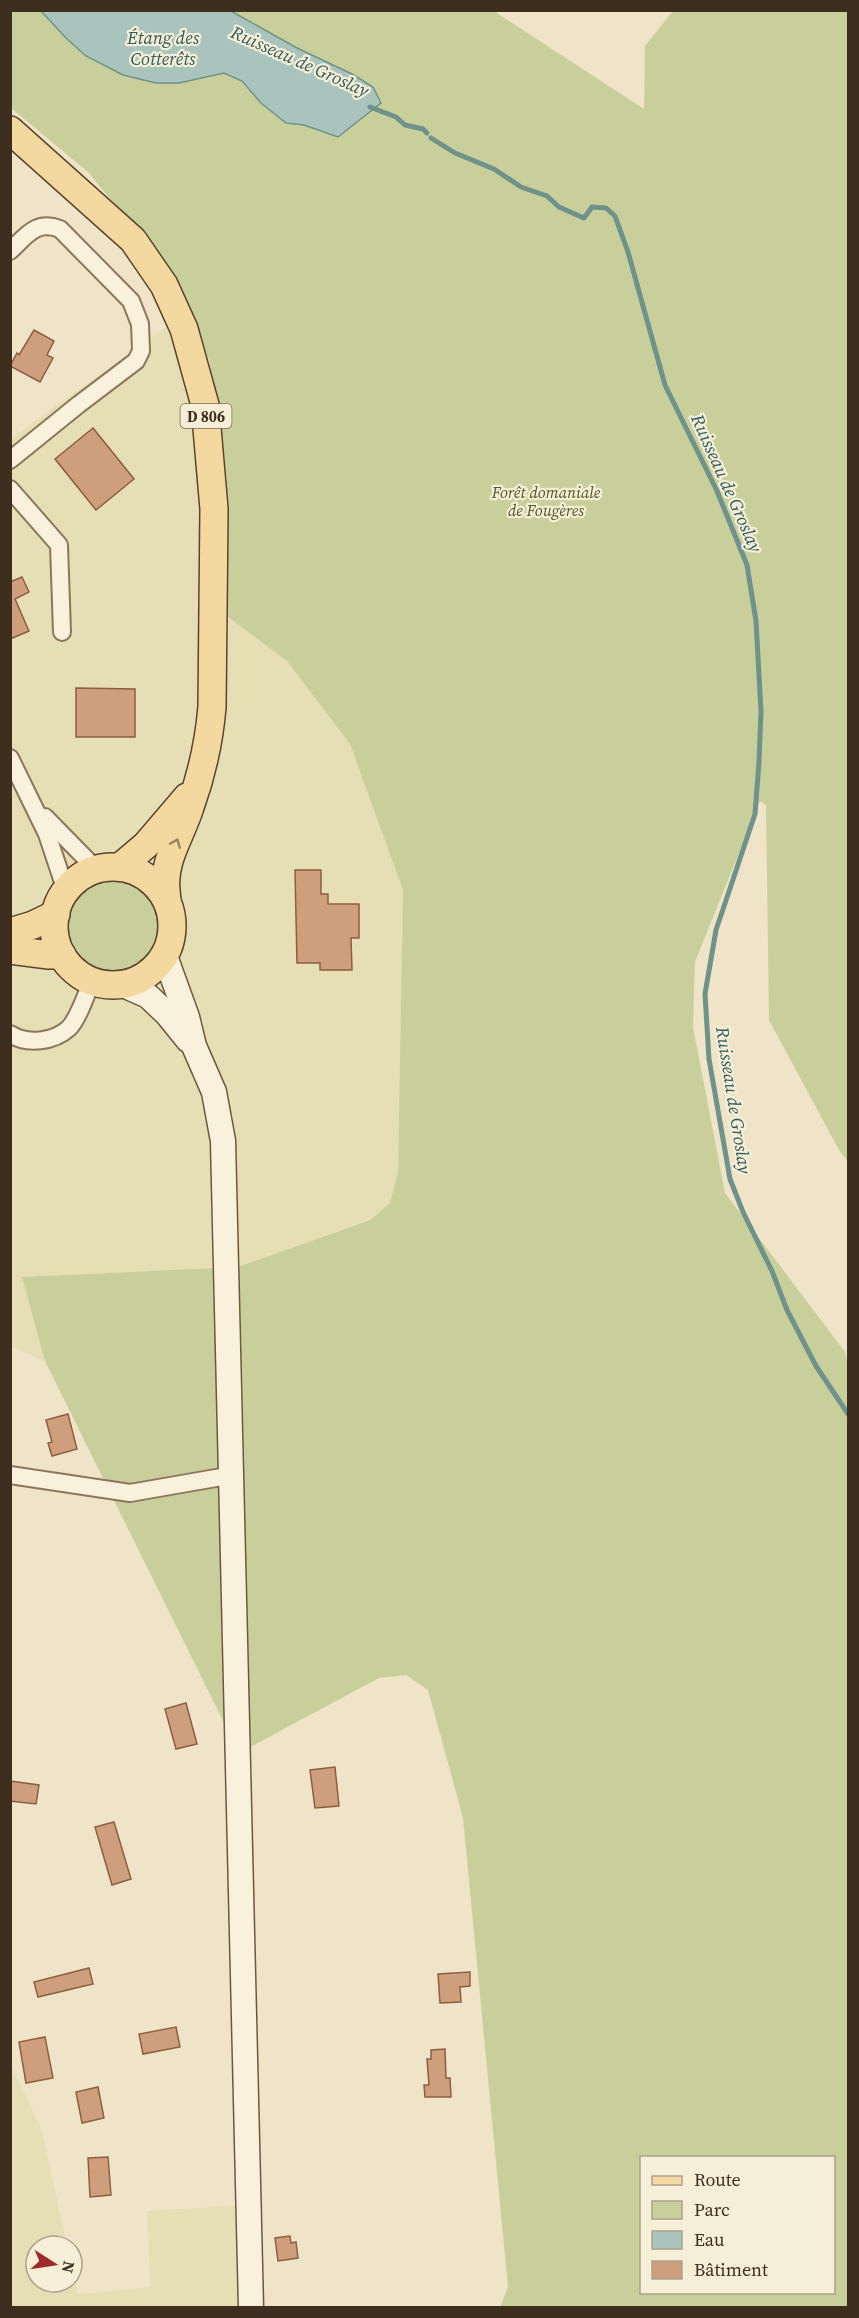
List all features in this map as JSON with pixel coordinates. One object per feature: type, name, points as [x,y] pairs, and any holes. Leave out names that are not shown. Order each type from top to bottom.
[{"type":"main road","name":"D 806","points":[[10,130],[133,240],[164,285],[184,328],[205,405],[214,510],[212,707],[209,740],[196,787],[170,859],[166,877],[167,900]]},
{"type":"main road","name":"D 806","points":[[108,868],[151,840],[196,787]]},
{"type":"main road","points":[[10,932],[33,925],[61,902],[74,882],[108,868],[143,875],[153,882],[167,900],[172,934],[165,956],[145,976],[121,984],[92,980],[75,970],[62,955],[56,938],[61,902]]},
{"type":"main road","points":[[10,950],[62,955]]},
{"type":"main road","points":[[165,956],[187,1017],[194,1046],[214,1092],[223,1141],[233,1475],[251,2307]]},
{"type":"main road","points":[[121,984],[148,996],[194,1046]]},
{"type":"street","points":[[10,250],[35,228],[48,225],[60,229],[131,302],[140,324],[141,351],[136,361],[10,460]]},
{"type":"street","points":[[10,489],[58,545],[62,632]]},
{"type":"street","points":[[10,758],[36,808],[54,852],[61,902]]},
{"type":"street","points":[[36,808],[108,868]]},
{"type":"street","points":[[10,1034],[38,1042],[70,1027],[92,980]]},
{"type":"street","points":[[10,1475],[130,1493],[233,1475]]},
{"type":"shaded area","points":[[187,312],[210,362],[207,600],[287,661],[350,744],[403,890],[398,1172],[391,1203],[370,1219],[238,1267],[22,1277],[45,1361],[10,1346],[10,439]]},
{"type":"shaded area","points":[[10,2064],[42,2130],[64,2234],[24,2234],[24,2294],[84,2294],[150,2287],[147,2211],[239,2205],[239,2307],[11,2307]]},
{"type":"green space","name":"Forêt domaniale de Fougères","points":[[10,11],[41,11],[66,38],[156,83],[179,83],[224,73],[242,81],[261,103],[286,123],[304,125],[338,137],[381,103],[352,74],[297,48],[231,11],[494,11],[644,109],[645,46],[673,11],[848,11],[848,1162],[839,1150],[769,1020],[766,805],[760,801],[695,962],[693,1027],[725,1193],[845,1352],[848,1363],[848,2307],[500,2307],[508,2287],[463,1818],[428,1690],[406,1675],[379,1678],[239,1753],[45,1361],[22,1277],[238,1267],[370,1220],[390,1203],[398,1172],[403,890],[350,744],[287,661],[207,601],[210,362],[168,270],[88,172],[11,108]]},
{"type":"green space","points":[[113,878],[131,881],[146,892],[157,907],[160,925],[157,943],[146,958],[131,969],[113,972],[95,969],[80,958],[69,943],[66,925],[69,907],[80,892],[95,881]]},
{"type":"water","name":"Étang des Cotterêts","points":[[41,11],[231,11],[297,48],[352,74],[373,87],[381,103],[338,137],[304,125],[286,123],[261,103],[242,81],[224,73],[179,83],[156,83],[123,75],[86,56]]},
{"type":"building","points":[[34,330],[54,341],[47,355],[53,358],[40,382],[10,366]]},
{"type":"building","points":[[93,428],[134,479],[96,510],[55,459]]},
{"type":"building","points":[[22,577],[29,592],[15,599],[29,631],[10,639],[10,582]]},
{"type":"building","points":[[76,688],[135,689],[135,737],[76,737]]},
{"type":"building","points":[[295,870],[321,870],[321,894],[328,894],[328,904],[359,904],[359,938],[351,938],[352,970],[320,970],[320,963],[297,963]]},
{"type":"building","points":[[68,1414],[77,1449],[52,1456],[48,1443],[52,1442],[46,1420]]},
{"type":"building","points":[[186,1703],[197,1744],[176,1749],[165,1709]]},
{"type":"building","points":[[335,1767],[339,1806],[315,1808],[310,1770]]},
{"type":"building","points":[[10,1781],[39,1785],[36,1804],[10,1801]]},
{"type":"building","points":[[114,1822],[131,1879],[112,1885],[95,1827]]},
{"type":"building","points":[[89,1968],[93,1984],[38,1997],[34,1982]]},
{"type":"building","points":[[470,1972],[470,1986],[460,1987],[461,2002],[440,2003],[438,1974]]},
{"type":"building","points":[[176,2027],[180,2047],[143,2054],[139,2034]]},
{"type":"building","points":[[45,2037],[53,2078],[26,2083],[19,2042]]},
{"type":"building","points":[[445,2049],[446,2078],[450,2078],[451,2097],[425,2097],[424,2085],[429,2085],[427,2059],[431,2059],[431,2050]]},
{"type":"building","points":[[98,2087],[104,2118],[82,2123],[76,2092]]},
{"type":"building","points":[[108,2157],[111,2195],[90,2197],[88,2158]]},
{"type":"building","points":[[290,2236],[291,2243],[296,2242],[298,2258],[278,2261],[275,2238]]},
{"type":"waterway","name":"Ruisseau de Groslay","points":[[370,107],[396,117],[405,125],[423,129],[427,133]]},
{"type":"waterway","name":"Ruisseau de Groslay","points":[[431,138],[455,153],[494,169],[521,187],[547,196],[559,207],[584,218],[592,207],[606,208],[615,216],[628,252],[665,385],[717,491],[747,565],[756,621],[761,711],[759,762],[755,814],[716,930],[705,994],[709,1059],[730,1179],[743,1212],[772,1271],[787,1310],[816,1366],[848,1414]]}]
